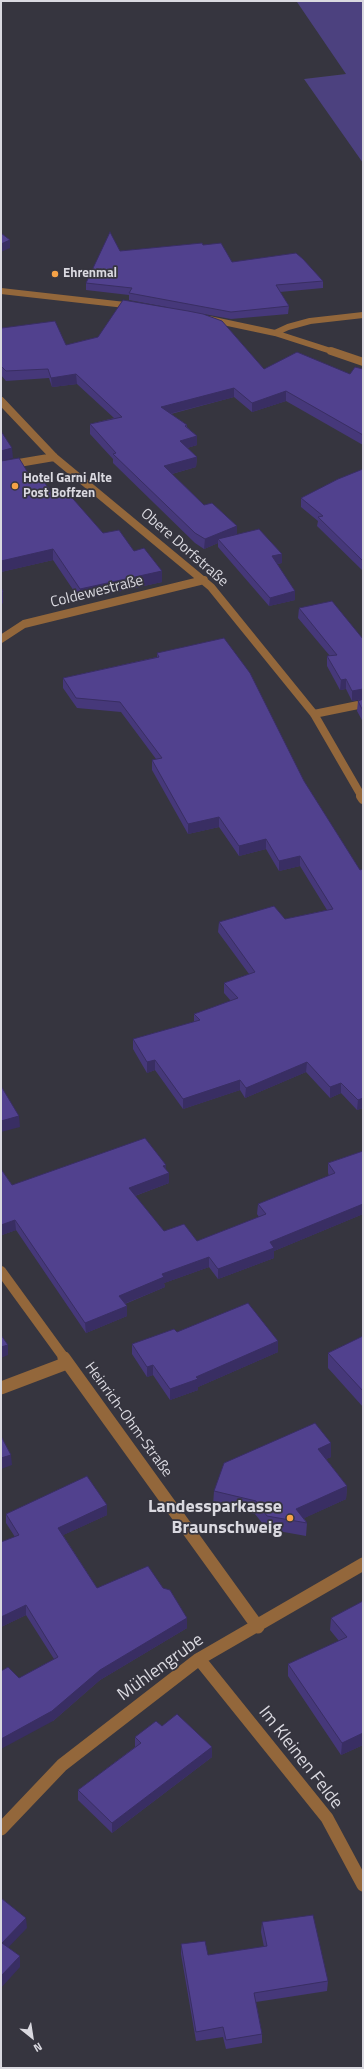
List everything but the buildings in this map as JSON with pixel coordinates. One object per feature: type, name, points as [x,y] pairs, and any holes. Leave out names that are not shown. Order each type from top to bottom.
[{"type":"street","points":[[1,291],[143,307]]},
{"type":"street","points":[[275,333],[288,327],[310,321],[363,315]]},
{"type":"street","points":[[203,318],[275,333],[363,362]]},
{"type":"street","name":"Obere Dorfstraße","points":[[1,401],[54,457],[211,587],[314,714],[363,799]]},
{"type":"street","points":[[1,466],[54,457]]},
{"type":"street","name":"Coldewestraße","points":[[1,639],[24,624],[204,580]]},
{"type":"street","points":[[314,714],[363,704]]},
{"type":"street","name":"Heinrich-Ohm-Straße","points":[[1,1271],[258,1627]]},
{"type":"street","points":[[1,1388],[67,1363]]},
{"type":"street","name":"Mühlengrube","points":[[1,1829],[62,1765],[199,1659],[258,1627],[363,1564]]},
{"type":"street","name":"Im Kleinen Felde","points":[[199,1659],[326,1818],[363,1885]]},
{"type":"shaded area","points":[[363,1],[363,163],[304,79],[346,74],[297,2]]},
{"type":"place","name":"Ehrenmal","points":[[55,274]]},
{"type":"place","name":"Hotel Garni Alte Post Boffzen","points":[[15,486]]},
{"type":"place","name":"Landessparkasse Braunschweig","points":[[290,1518]]}]
